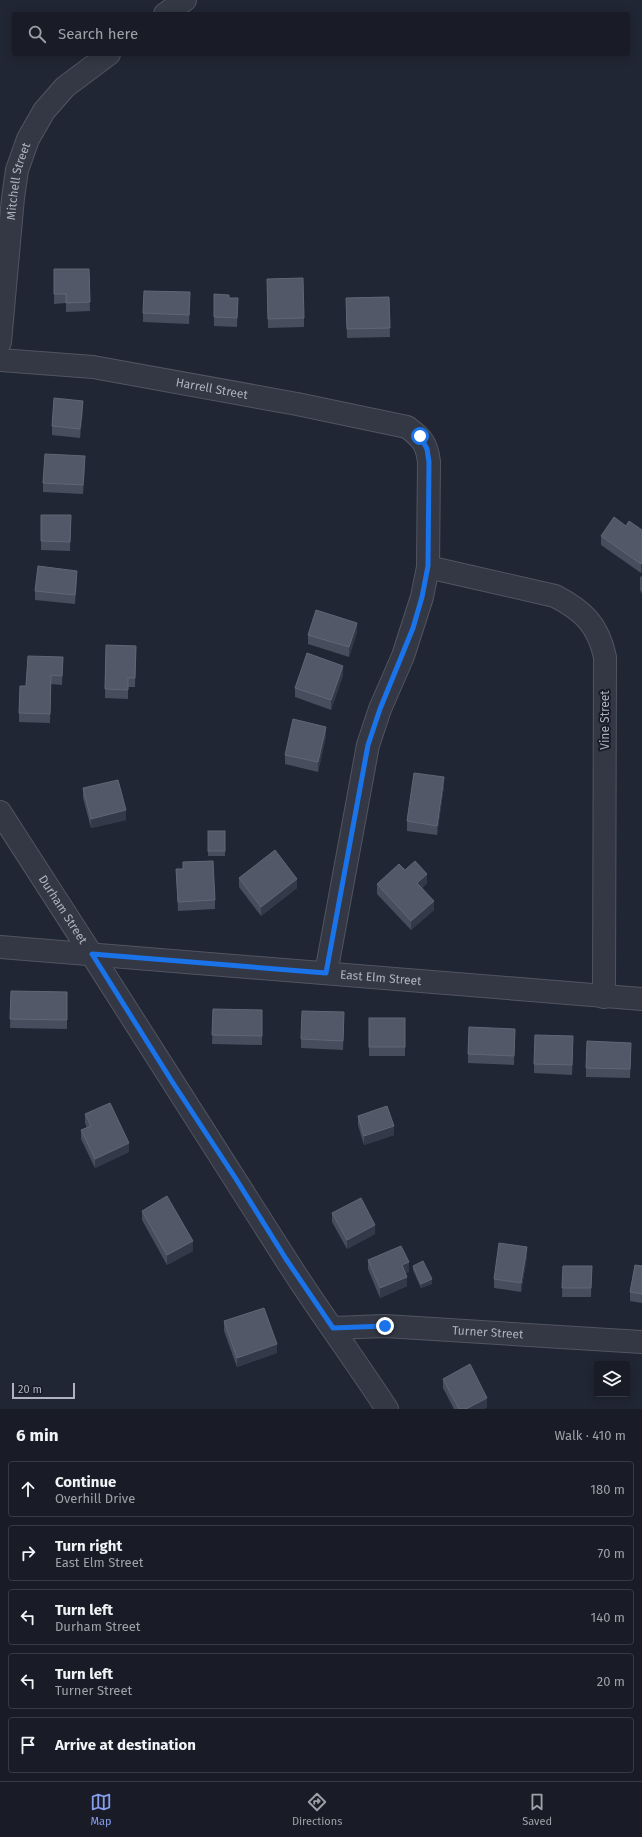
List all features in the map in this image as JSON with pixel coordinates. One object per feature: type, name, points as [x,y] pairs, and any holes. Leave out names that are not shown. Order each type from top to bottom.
[{"type":"street","points":[[168,12],[185,0]]},
{"type":"street","name":"Mitchell Street","points":[[0,342],[13,198],[17,170],[28,139],[44,111],[65,87],[106,56]]},
{"type":"street","name":"Harrell Street","points":[[0,360],[93,367],[297,404],[408,427],[420,436],[427,449],[429,462],[428,566]]},
{"type":"street","points":[[326,973],[368,745],[380,709],[413,628],[422,597],[428,566]]},
{"type":"street","name":"Vine Street","points":[[428,566],[555,596],[574,605],[595,628],[605,657],[604,997]]},
{"type":"street","name":"Durham Street","points":[[0,812],[286,1259],[387,1409]]},
{"type":"street","name":"East Elm Street","points":[[0,947],[642,999]]},
{"type":"street","name":"Turner Street","points":[[333,1328],[385,1326],[642,1342]]},
{"type":"building","points":[[54,269],[89,269],[90,302],[66,303],[66,294],[54,294]]},
{"type":"building","points":[[303,278],[304,318],[268,319],[267,279]]},
{"type":"building","points":[[144,291],[190,292],[189,315],[143,313]]},
{"type":"building","points":[[214,294],[229,295],[229,298],[238,298],[237,318],[214,317]]},
{"type":"building","points":[[389,297],[390,328],[347,329],[346,298]]},
{"type":"building","points":[[54,398],[83,401],[80,429],[52,426]]},
{"type":"building","points":[[45,454],[85,456],[83,485],[43,483]]},
{"type":"building","points":[[41,515],[71,515],[70,542],[41,541]]},
{"type":"building","points":[[614,517],[626,526],[629,521],[642,530],[641,564],[601,536]]},
{"type":"building","points":[[38,566],[77,571],[75,595],[35,591]]},
{"type":"building","points":[[316,610],[357,623],[349,647],[308,635]]},
{"type":"building","points":[[106,645],[136,646],[135,678],[128,678],[128,690],[105,689]]},
{"type":"building","points":[[307,653],[343,666],[331,700],[295,688]]},
{"type":"building","points":[[28,656],[63,657],[62,676],[51,675],[50,714],[19,713],[20,686],[26,686]]},
{"type":"building","points":[[293,719],[326,727],[318,762],[285,755]]},
{"type":"building","points":[[414,773],[444,777],[437,826],[407,821]]},
{"type":"building","points":[[118,780],[126,810],[91,819],[83,788]]},
{"type":"building","points":[[208,831],[225,831],[225,851],[208,851]]},
{"type":"building","points":[[275,850],[297,879],[261,907],[239,878]]},
{"type":"building","points":[[213,861],[215,900],[178,902],[176,869],[183,869],[183,862]]},
{"type":"building","points":[[415,861],[427,874],[417,883],[434,901],[411,921],[377,884],[399,864],[405,870]]},
{"type":"building","points":[[11,991],[67,992],[67,1020],[10,1019]]},
{"type":"building","points":[[213,1009],[262,1010],[262,1036],[212,1035]]},
{"type":"building","points":[[302,1011],[344,1012],[343,1041],[301,1039]]},
{"type":"building","points":[[369,1018],[405,1018],[405,1047],[369,1047]]},
{"type":"building","points":[[469,1027],[515,1029],[514,1056],[468,1054]]},
{"type":"building","points":[[535,1035],[573,1036],[572,1065],[534,1064]]},
{"type":"building","points":[[587,1041],[631,1043],[630,1069],[586,1068]]},
{"type":"building","points":[[110,1103],[129,1143],[95,1159],[81,1130],[91,1126],[85,1114]]},
{"type":"building","points":[[387,1106],[394,1126],[364,1136],[358,1116]]},
{"type":"building","points":[[167,1196],[193,1241],[167,1255],[142,1211]]},
{"type":"building","points":[[361,1198],[375,1225],[347,1240],[332,1213]]},
{"type":"building","points":[[499,1243],[527,1247],[521,1283],[494,1279]]},
{"type":"building","points":[[401,1246],[409,1262],[402,1265],[407,1277],[380,1288],[368,1260]]},
{"type":"building","points":[[423,1261],[432,1279],[421,1284],[413,1266]]},
{"type":"building","points":[[635,1265],[642,1266],[642,1294],[630,1292]]},
{"type":"building","points":[[563,1266],[592,1266],[591,1288],[562,1288]]},
{"type":"building","points":[[264,1308],[277,1344],[237,1358],[224,1321]]},
{"type":"building","points":[[470,1364],[487,1398],[466,1409],[459,1409],[443,1379]]},
{"type":"route","points":[[385,1326],[333,1328],[286,1259],[92,954],[326,973],[368,745],[380,709],[403,656],[413,628],[422,597],[428,566],[429,462],[427,449],[420,436]]}]
